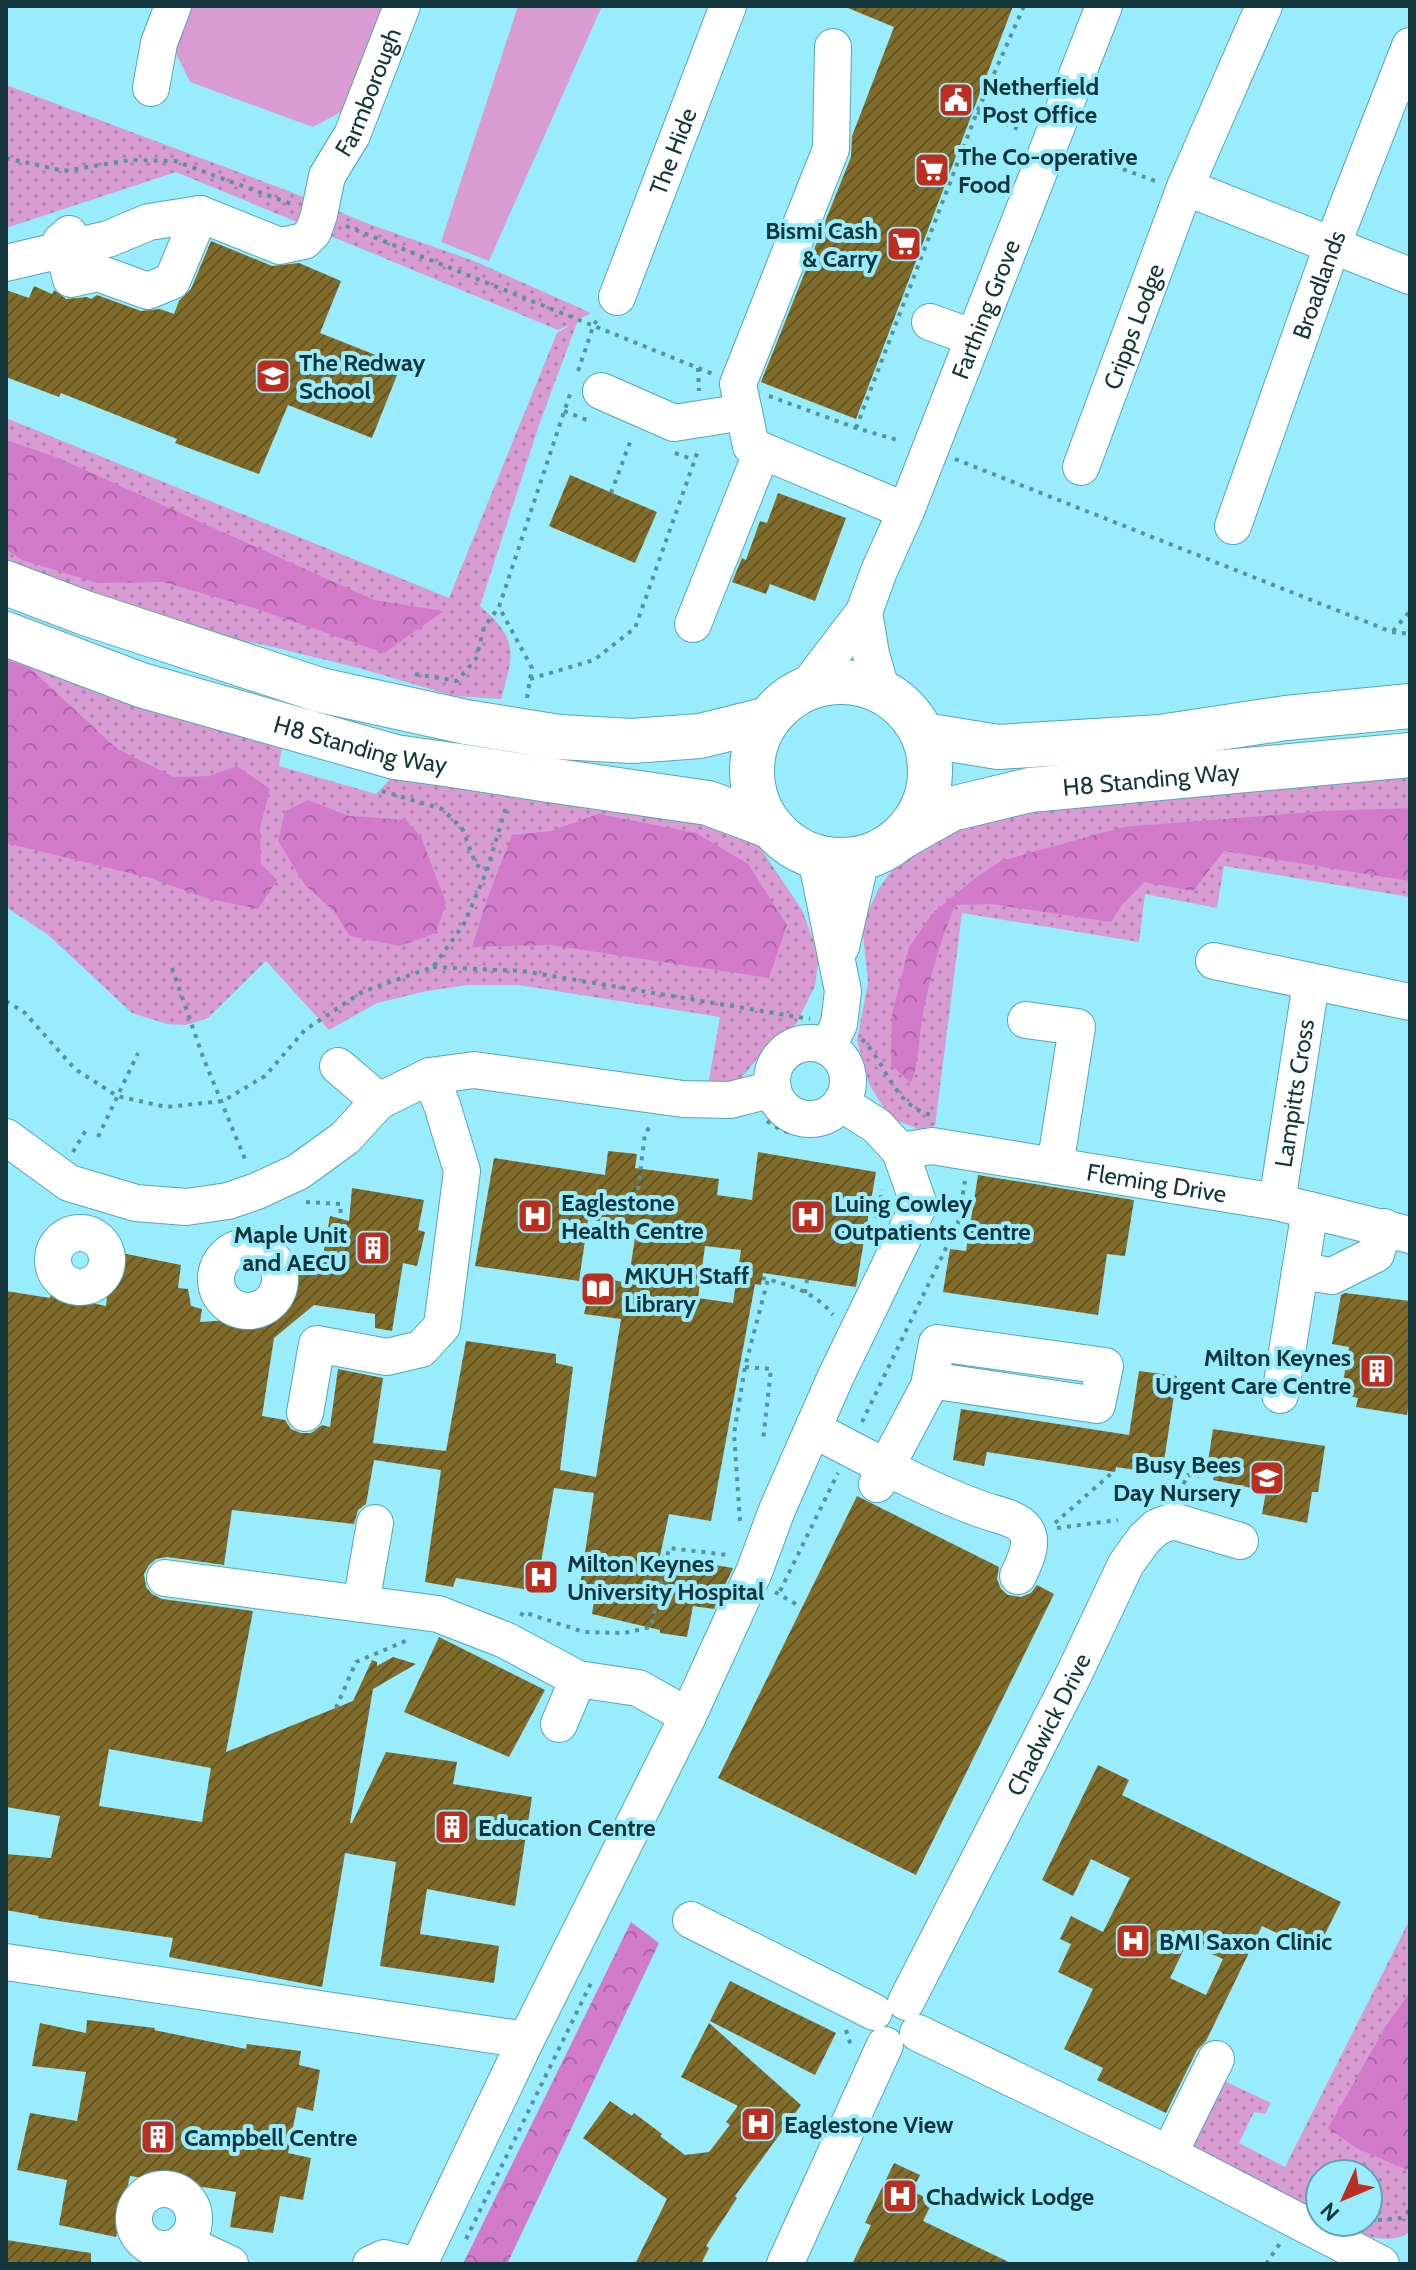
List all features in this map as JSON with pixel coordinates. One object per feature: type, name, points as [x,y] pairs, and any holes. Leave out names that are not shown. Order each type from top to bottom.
[{"type":"highway","name":"H8 Standing Way","points":[[6,583],[85,613],[320,690],[466,722],[559,737],[632,741],[700,736],[768,719]]},
{"type":"highway","name":"H8 Standing Way","points":[[6,634],[141,685],[395,757],[708,803],[770,826]]},
{"type":"highway","points":[[849,681],[882,692],[893,697],[911,714],[924,735],[931,762],[930,790],[919,817],[902,837],[883,851],[861,859],[838,861],[816,858],[790,845],[770,826],[756,801],[751,773],[755,745],[778,707],[806,688],[827,682],[849,681]]},
{"type":"highway","name":"H8 Standing Way","points":[[924,735],[998,747],[1160,737],[1286,718],[1410,706]]},
{"type":"highway","name":"H8 Standing Way","points":[[902,837],[951,809],[1030,790],[1410,755]]},
{"type":"street","points":[[151,88],[159,43],[173,6]]},
{"type":"street","name":"Farmborough","points":[[319,215],[327,176],[352,135],[402,6]]},
{"type":"street","name":"The Hide","points":[[606,310],[728,6]]},
{"type":"street","name":"Farthing Grove","points":[[806,688],[864,612],[1104,6]]},
{"type":"street","name":"Cripps Lodge","points":[[1081,467],[1187,182],[1264,6]]},
{"type":"street","name":"Broadlands","points":[[1233,526],[1332,246],[1410,46]]},
{"type":"street","points":[[833,47],[831,149],[741,398],[751,446],[906,511]]},
{"type":"street","points":[[1187,182],[1332,246],[1410,276]]},
{"type":"street","points":[[62,252],[71,279],[98,273],[148,291],[172,281],[200,214]]},
{"type":"street","points":[[6,263],[108,239],[149,222],[200,214],[280,246],[304,241],[313,232],[319,215]]},
{"type":"street","points":[[930,322],[974,338]]},
{"type":"street","points":[[601,391],[674,423],[700,418],[741,398]]},
{"type":"street","points":[[693,624],[762,451]]},
{"type":"street","name":"Farthing Grove","points":[[864,612],[882,692]]},
{"type":"street","points":[[816,858],[843,991],[834,1035],[839,1055],[846,1066],[847,1091],[834,1116]]},
{"type":"street","points":[[838,957],[861,859]]},
{"type":"street","name":"Lampitts Cross","points":[[1214,961],[1410,1002]]},
{"type":"street","name":"Lampitts Cross","points":[[1280,1395],[1300,1271],[1294,1206],[1311,983]]},
{"type":"street","points":[[1026,1020],[1077,1027],[1055,1166]]},
{"type":"street","points":[[768,1103],[776,1064],[792,1047],[834,1035]]},
{"type":"street","points":[[338,1066],[379,1101]]},
{"type":"street","points":[[6,1137],[69,1183],[136,1203],[186,1207],[242,1196],[298,1172],[345,1138],[379,1101],[430,1076],[474,1070],[683,1099],[768,1103],[802,1118],[834,1116],[877,1126],[890,1165],[919,1205],[810,1434],[754,1572],[688,1716],[526,2040],[419,2264]]},
{"type":"street","points":[[305,1413],[317,1344],[387,1357],[421,1349],[442,1326],[462,1171],[430,1076]]},
{"type":"street","name":"Fleming Drive","points":[[890,1165],[932,1146],[1294,1206],[1397,1231]]},
{"type":"street","points":[[86,1233],[104,1195]]},
{"type":"street","points":[[241,1246],[242,1196]]},
{"type":"street","points":[[1300,1271],[1332,1276],[1376,1254],[1397,1231]]},
{"type":"street","points":[[878,1484],[930,1380]]},
{"type":"street","points":[[810,1434],[870,1473],[878,1484],[973,1506],[1016,1522],[1025,1529],[1029,1540],[1028,1552],[1018,1576]]},
{"type":"street","name":"Chadwick Drive","points":[[785,2264],[896,2023],[1074,1674],[1126,1564],[1157,1527],[1173,1521],[1240,1541]]},
{"type":"street","points":[[361,1604],[375,1523]]},
{"type":"street","points":[[165,1578],[438,1614],[505,1640],[578,1679],[638,1688],[688,1716]]},
{"type":"street","points":[[559,1724],[578,1679]]},
{"type":"street","points":[[691,1920],[1169,2154],[1325,2249],[1381,2264]]},
{"type":"street","points":[[6,1962],[526,2040]]},
{"type":"street","points":[[1169,2154],[1216,2059]]},
{"type":"street","points":[[156,2250],[230,2264]]},
{"type":"street","points":[[371,2264],[384,2258],[410,2264]]},
{"type":"path","points":[[856,428],[977,112],[1024,6]]},
{"type":"path","points":[[977,112],[1165,185],[1187,182]]},
{"type":"path","points":[[6,158],[64,171],[130,160],[175,161],[319,215],[606,310],[698,367],[741,398],[929,448],[1392,632],[1410,634]]},
{"type":"path","points":[[403,672],[457,681],[476,659],[484,627],[499,607],[520,536],[606,310]]},
{"type":"path","points":[[530,679],[594,660],[635,628],[700,446],[698,367]]},
{"type":"path","points":[[611,493],[632,437]]},
{"type":"path","points":[[499,607],[532,668],[524,711]]},
{"type":"path","points":[[1392,632],[1410,611]]},
{"type":"path","points":[[383,791],[442,809],[462,828],[476,865],[487,870]]},
{"type":"path","points":[[433,967],[464,924],[487,870],[507,804]]},
{"type":"path","points":[[6,1001],[25,1013],[75,1069],[117,1096],[166,1107],[223,1101],[265,1076],[305,1030],[362,992],[433,967],[522,971],[865,1041],[900,1097],[920,1112],[936,1116]]},
{"type":"path","points":[[172,968],[203,1057],[223,1101],[242,1196]]},
{"type":"path","points":[[98,1137],[138,1053]]},
{"type":"path","points":[[768,1103],[787,1134],[815,1133],[834,1116]]},
{"type":"path","points":[[638,1190],[645,1133],[657,1118]]},
{"type":"path","points":[[872,1232],[890,1165]]},
{"type":"path","points":[[740,1526],[734,1434],[765,1279],[787,1284],[805,1293],[824,1304],[837,1320]]},
{"type":"path","points":[[805,1293],[807,1280]]},
{"type":"path","points":[[745,1367],[771,1369],[763,1441]]},
{"type":"path","points":[[736,1382],[743,1383]]},
{"type":"path","points":[[1113,1472],[1054,1524],[1057,1528],[1118,1520]]},
{"type":"path","points":[[754,1572],[779,1595],[801,1607]]},
{"type":"path","points":[[1384,2220],[1401,2218],[1410,2210]]},
{"type":"shaded area","points":[[187,6],[389,6],[352,106],[313,127],[190,82],[172,45]]},
{"type":"shaded area","points":[[518,6],[602,6],[489,261],[441,242]]},
{"type":"shaded area","points":[[6,85],[474,261],[591,313],[578,320],[540,422],[480,606],[502,628],[510,648],[509,670],[501,699],[454,696],[359,668],[252,642],[196,638],[6,567],[6,418],[449,598],[557,333],[570,325],[558,330],[176,172],[6,228]]},
{"type":"shaded area","points":[[6,644],[282,748],[279,766],[376,794],[395,774],[749,831],[802,910],[819,956],[815,986],[796,1024],[766,1048],[737,1083],[707,1091],[720,1017],[518,985],[468,985],[427,991],[377,1003],[329,1030],[266,961],[208,1018],[186,1025],[167,1024],[132,1013],[47,934],[6,907]]},
{"type":"shaded area","points":[[1410,768],[1410,897],[1224,866],[1217,908],[1145,894],[1139,942],[962,913],[935,1126],[918,1129],[898,1121],[882,1105],[869,1084],[857,1040],[868,983],[862,925],[879,888],[901,858],[926,835],[996,810]]},
{"type":"shaded area","points":[[1410,1919],[1410,2232],[1391,2239],[1377,2238],[1384,2238],[1384,2158],[1304,2158],[1304,2208],[1189,2147],[1218,2078],[1271,2103],[1265,2114],[1254,2112],[1239,2143],[1285,2167]]},
{"type":"green space","points":[[6,440],[56,457],[374,600],[444,611],[384,653],[260,610],[163,582],[97,583],[22,560],[6,549]]},
{"type":"green space","points":[[6,660],[30,668],[117,749],[174,777],[209,776],[237,766],[270,789],[260,828],[261,864],[277,880],[258,909],[206,898],[150,878],[6,843]]},
{"type":"green space","points":[[308,800],[349,816],[406,820],[421,837],[446,903],[436,933],[399,946],[350,936],[334,911],[305,885],[278,841],[285,811]]},
{"type":"green space","points":[[1410,808],[1410,881],[1224,851],[1193,891],[1144,882],[1111,922],[991,904],[955,905],[929,987],[911,1083],[891,1065],[892,1014],[909,947],[932,914],[1001,861],[1123,827],[1324,811]]},
{"type":"green space","points":[[598,814],[696,833],[748,864],[787,925],[769,978],[550,945],[472,947],[512,835],[551,831]]},
{"type":"green space","points":[[631,1922],[659,1943],[507,2264],[463,2264]]},
{"type":"green space","points":[[1410,1992],[1410,2171],[1356,2148],[1328,2128],[1386,2026]]},
{"type":"building","points":[[843,6],[1013,6],[856,419],[761,382],[851,157],[852,136],[894,27]]},
{"type":"building","points":[[211,241],[272,266],[299,263],[341,281],[320,333],[401,365],[372,438],[288,405],[259,474],[175,443],[177,439],[61,393],[59,397],[6,377],[6,290],[29,298],[34,286],[52,294],[54,290],[66,299],[91,299],[97,295],[141,311],[160,309],[174,314],[179,301],[191,289]]},
{"type":"building","points":[[570,475],[657,512],[635,563],[549,526]]},
{"type":"building","points":[[778,493],[846,518],[815,601],[770,584],[766,594],[732,582],[742,558],[746,560],[760,521],[767,523]]},
{"type":"building","points":[[608,1151],[637,1154],[635,1168],[719,1179],[717,1195],[752,1200],[758,1152],[876,1172],[856,1287],[763,1273],[761,1285],[755,1284],[711,1521],[669,1514],[660,1556],[733,1568],[714,1609],[693,1606],[687,1637],[660,1633],[660,1630],[592,1614],[594,1601],[578,1599],[594,1493],[554,1488],[536,1591],[456,1578],[453,1587],[425,1582],[441,1470],[374,1460],[366,1504],[358,1510],[354,1524],[232,1510],[224,1565],[167,1557],[156,1559],[144,1574],[146,1587],[162,1599],[253,1611],[226,1752],[353,1701],[372,1660],[377,1662],[377,1666],[393,1657],[416,1664],[373,1689],[350,1823],[386,1752],[457,1762],[453,1784],[532,1797],[515,1906],[427,1889],[420,1934],[499,1946],[494,1983],[380,1966],[396,1862],[345,1853],[322,1987],[169,1957],[173,1938],[38,1918],[6,1910],[6,1854],[51,1858],[60,1816],[6,1807],[6,1291],[50,1298],[62,1255],[70,1257],[68,1298],[106,1306],[112,1251],[181,1265],[178,1288],[188,1289],[191,1306],[202,1309],[200,1322],[259,1318],[259,1315],[276,1317],[296,1295],[299,1266],[321,1267],[330,1216],[349,1221],[352,1188],[424,1200],[418,1230],[425,1232],[417,1266],[403,1263],[392,1331],[375,1328],[375,1314],[314,1305],[274,1338],[262,1416],[285,1420],[291,1429],[301,1433],[311,1433],[322,1425],[330,1427],[338,1369],[383,1378],[373,1443],[446,1451],[466,1341],[556,1354],[556,1363],[573,1367],[560,1470],[596,1477],[621,1319],[584,1314],[593,1276],[628,1283],[637,1225],[588,1220],[579,1281],[475,1266],[494,1158],[605,1175]],"holes":[[[705,1246],[741,1250],[733,1303],[698,1298]],[[109,1749],[211,1768],[202,1822],[99,1806]]]},
{"type":"building","points":[[978,1175],[1134,1200],[1125,1256],[1107,1254],[1098,1315],[943,1292],[950,1249],[966,1251]]},
{"type":"building","name":"Milton Keynes Urgent Care Centre","points":[[1341,1295],[1410,1301],[1410,1395],[1407,1415],[1356,1407],[1358,1398],[1341,1394],[1349,1347],[1332,1344]]},
{"type":"building","points":[[1139,1371],[1177,1376],[1162,1474],[1116,1467],[1115,1472],[987,1452],[984,1466],[953,1460],[961,1409],[1129,1435]]},
{"type":"building","name":"Busy Bees Day Nursery","points":[[1213,1429],[1325,1446],[1318,1492],[1312,1492],[1307,1523],[1262,1514],[1266,1491],[1213,1480],[1214,1476],[1206,1475]]},
{"type":"building","points":[[857,1496],[999,1567],[997,1579],[1008,1595],[1021,1597],[1031,1593],[1037,1585],[1054,1594],[916,1875],[718,1778]]},
{"type":"building","points":[[439,1637],[545,1690],[509,1757],[404,1712]]},
{"type":"building","name":"BMI Saxon Clinic","points":[[1098,1765],[1129,1780],[1122,1795],[1341,1902],[1316,1952],[1262,1926],[1206,2041],[1197,2050],[1166,2113],[1097,2080],[1103,2068],[1064,2049],[1093,1989],[1058,1972],[1071,1944],[1060,1939],[1071,1916],[1103,1932],[1130,1878],[1091,1859],[1073,1896],[1042,1880]],"holes":[[[1187,1943],[1223,1959],[1206,1995],[1170,1978]]]},
{"type":"building","points":[[730,1981],[836,2033],[815,2075],[710,2021]]},
{"type":"building","name":"Campbell Centre","points":[[87,2020],[155,2028],[246,2049],[247,2044],[301,2051],[299,2065],[320,2070],[313,2111],[297,2107],[288,2153],[311,2158],[303,2200],[280,2196],[273,2233],[230,2227],[236,2192],[130,2176],[116,2237],[59,2225],[67,2180],[17,2170],[30,2113],[77,2121],[86,2072],[32,2066],[40,2023],[86,2033]]},
{"type":"building","name":"Eaglestone View","points":[[709,2023],[801,2105],[735,2196],[737,2198],[706,2246],[709,2248],[701,2264],[635,2264],[667,2199],[583,2138],[610,2101],[632,2116],[634,2113],[685,2155],[709,2152],[730,2125],[726,2122],[738,2106],[681,2077]]},
{"type":"building","name":"Chadwick Lodge","points":[[894,2163],[920,2175],[912,2191],[933,2201],[923,2221],[1013,2264],[852,2264],[871,2225],[865,2223]]},
{"type":"building","points":[[6,2240],[91,2253],[91,2264],[6,2264]]},
{"type":"place","name":"Netherfield Post Office","points":[[956,100]]},
{"type":"place","name":"The Co-operative Food","points":[[932,170]]},
{"type":"place","name":"Bismi Cash & Carry","points":[[904,244]]},
{"type":"place","name":"The Redway School","points":[[273,376]]},
{"type":"place","name":"Eaglestone Health Centre","points":[[535,1216]]},
{"type":"place","name":"Luing Cowley Outpatients Centre","points":[[808,1217]]},
{"type":"place","name":"Maple Unit and AECU","points":[[373,1248]]},
{"type":"place","name":"MKUH Staff Library","points":[[598,1289]]},
{"type":"place","name":"Milton Keynes Urgent Care Centre","points":[[1377,1371]]},
{"type":"place","name":"Busy Bees Day Nursery","points":[[1267,1478]]},
{"type":"place","name":"Milton Keynes University Hospital","points":[[541,1577]]},
{"type":"place","name":"Education Centre","points":[[452,1827]]},
{"type":"place","name":"BMI Saxon Clinic","points":[[1133,1941]]},
{"type":"place","name":"Eaglestone View","points":[[758,2124]]},
{"type":"place","name":"Campbell Centre","points":[[158,2137]]},
{"type":"place","name":"Chadwick Lodge","points":[[900,2196]]}]
